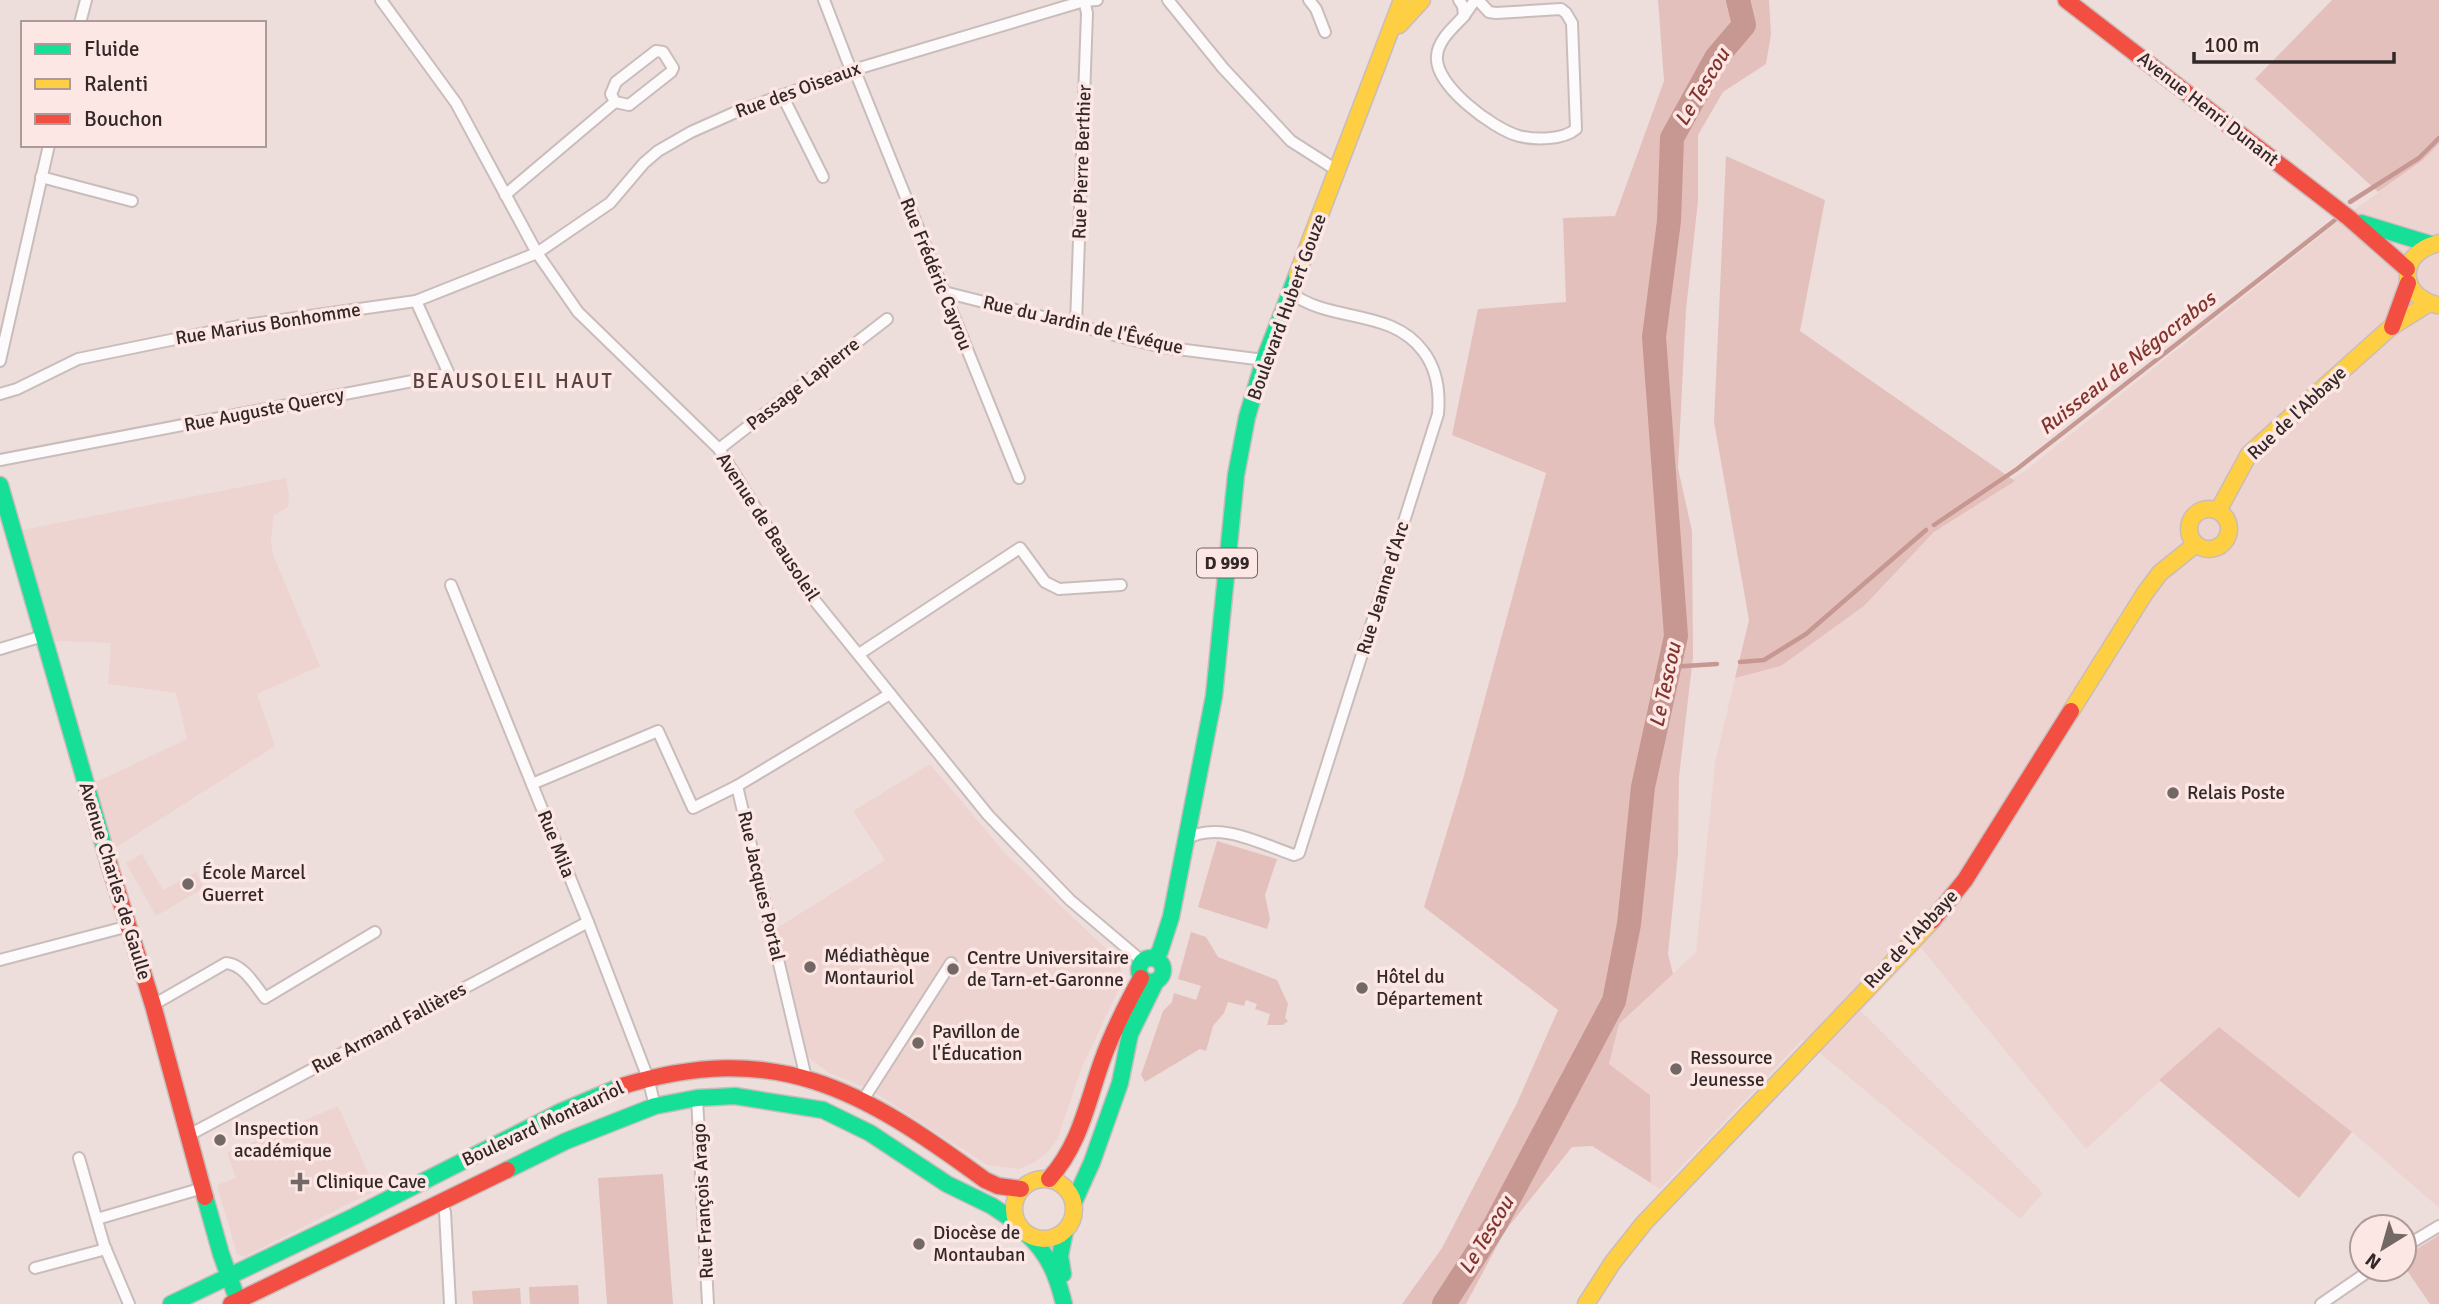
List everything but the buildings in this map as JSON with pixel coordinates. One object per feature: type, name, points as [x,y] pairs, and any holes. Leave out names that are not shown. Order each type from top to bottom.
[{"type":"main road","name":"Boulevard Hubert Gouze","points":[[1049,1179],[1068,1158],[1101,1062],[1128,1000],[1160,951],[1171,917],[1214,696],[1236,475],[1247,417],[1264,360],[1402,0]]},
{"type":"main road","name":"Boulevard Hubert Gouze","points":[[1390,37],[1422,0]]},
{"type":"main road","name":"Avenue Henri Dunant","points":[[2066,0],[2350,218],[2408,276],[2412,292],[2433,304],[2439,320]]},
{"type":"main road","name":"Avenue Henri Dunant","points":[[2350,218],[2411,240],[2435,243]]},
{"type":"main road","points":[[2408,276],[2415,253],[2435,243]]},
{"type":"main road","name":"Rue de l'Abbaye","points":[[2392,327],[2408,276]]},
{"type":"main road","name":"Rue de l'Abbaye","points":[[2218,511],[2249,454],[2392,327],[2433,304]]},
{"type":"main road","name":"Avenue Charles de Gaulle","points":[[0,485],[153,1005],[236,1303]]},
{"type":"main road","points":[[2206,510],[2218,511],[2229,525],[2225,541],[2211,549],[2196,544],[2190,535],[2192,519],[2206,510]]},
{"type":"main road","name":"Rue de l'Abbaye","points":[[1586,1304],[1613,1262],[1644,1223],[1936,915],[1965,880],[2145,593],[2160,573],[2196,544]]},
{"type":"main road","name":"Boulevard Hubert Gouze","points":[[1074,1202],[1120,1083],[1148,970]]},
{"type":"main road","name":"Boulevard Montauriol","points":[[170,1304],[371,1208],[562,1111],[648,1078],[732,1070],[770,1070],[806,1077],[832,1085],[863,1100],[925,1137],[985,1180],[998,1186],[1021,1189]]},
{"type":"main road","name":"Boulevard Montauriol","points":[[236,1303],[566,1141],[654,1106],[697,1098],[735,1096],[823,1110],[870,1133],[947,1184],[992,1206],[1022,1228],[1044,1249],[1054,1263],[1066,1304]]},
{"type":"main road","points":[[1065,1231],[1042,1240],[1022,1228],[1013,1211],[1015,1199],[1021,1189],[1038,1179],[1049,1179],[1065,1186],[1074,1202],[1073,1218],[1065,1231],[1060,1256],[1066,1304]]},
{"type":"street","points":[[81,21],[86,0]]},
{"type":"street","name":"Avenue de Beausoleil","points":[[381,0],[456,103],[537,253],[578,312],[719,449],[807,591],[1009,837],[1070,900],[1148,970]]},
{"type":"street","name":"Rue Frédéric Cayrou","points":[[824,0],[1019,478]]},
{"type":"street","name":"Rue des Oiseaux","points":[[537,253],[610,203],[644,163],[658,151],[724,117],[853,70],[1084,1],[1097,0]]},
{"type":"street","points":[[1168,0],[1223,68],[1291,141],[1338,171]]},
{"type":"street","points":[[1309,0],[1316,9],[1325,32]]},
{"type":"street","points":[[1459,0],[1464,16]]},
{"type":"street","points":[[1476,0],[1489,12],[1561,9],[1566,13],[1572,23],[1576,129],[1562,136],[1534,138],[1516,135],[1455,93],[1441,76],[1438,49],[1464,16],[1476,0]]},
{"type":"street","name":"Rue Pierre Berthier","points":[[1076,324],[1087,13],[1084,1]]},
{"type":"street","points":[[656,51],[663,52],[673,68],[671,72],[629,105],[615,102],[611,94],[616,82],[656,51]]},
{"type":"street","points":[[782,95],[823,177]]},
{"type":"street","points":[[505,195],[615,102]]},
{"type":"street","points":[[0,361],[48,147]]},
{"type":"street","points":[[41,177],[132,201]]},
{"type":"street","name":"Rue Marius Bonhomme","points":[[0,394],[17,389],[78,359],[239,326],[415,301],[537,253]]},
{"type":"street","name":"Rue du Jardin de l'Êvéque","points":[[944,292],[1162,347],[1264,360]]},
{"type":"street","name":"Rue Jeanne d'Arc","points":[[1186,839],[1197,833],[1222,832],[1294,855],[1299,853],[1438,414],[1438,387],[1431,361],[1410,336],[1376,320],[1307,303],[1291,293]]},
{"type":"street","name":"Rue Auguste Quercy","points":[[0,460],[449,374],[415,301]]},
{"type":"street","name":"Passage Lapierre","points":[[719,449],[887,319]]},
{"type":"street","points":[[859,654],[1020,548],[1045,582],[1059,589],[1121,585]]},
{"type":"street","name":"Rue Mila","points":[[451,585],[588,922],[648,1078],[654,1106]]},
{"type":"street","points":[[0,649],[43,636]]},
{"type":"street","name":"Rue Jacques Portal","points":[[806,1077],[737,786],[890,694]]},
{"type":"street","points":[[532,784],[658,731],[693,808],[737,786]]},
{"type":"street","name":"Rue Armand Fallières","points":[[189,1135],[588,922]]},
{"type":"street","points":[[0,960],[129,926]]},
{"type":"street","points":[[153,1005],[226,963],[243,971],[265,998],[375,932]]},
{"type":"street","points":[[863,1100],[951,963]]},
{"type":"street","name":"Rue François Arago","points":[[697,1098],[709,1304]]},
{"type":"street","points":[[79,1158],[106,1249],[130,1304]]},
{"type":"street","points":[[99,1219],[203,1188]]},
{"type":"street","points":[[440,1202],[445,1212],[450,1304]]},
{"type":"street","points":[[2418,1239],[2439,1226]]},
{"type":"street","points":[[35,1268],[106,1249]]},
{"type":"street","points":[[2322,1304],[2352,1283]]},
{"type":"shaded area","points":[[1658,0],[1769,0],[1771,34],[1766,64],[1723,92],[1698,135],[1698,201],[1686,310],[1678,468],[1692,531],[1693,657],[1679,777],[1678,854],[1668,954],[1673,974],[1619,1024],[1609,1064],[1650,1095],[1651,1183],[1592,1146],[1572,1147],[1505,1231],[1466,1304],[1402,1304],[1442,1248],[1517,1103],[1558,1010],[1424,907],[1463,779],[1546,473],[1452,435],[1478,309],[1566,302],[1563,218],[1615,216],[1664,81]]},
{"type":"shaded area","points":[[2332,0],[2439,0],[2439,144],[2423,160],[2378,192],[2255,79]]},
{"type":"shaded area","points":[[2439,144],[2439,1208],[2352,1132],[2219,1027],[2086,1149],[1921,948],[1861,1011],[2043,1193],[2020,1219],[1803,1039],[1660,1189],[1651,1184],[1650,1095],[1609,1064],[1619,1024],[1696,952],[1715,763],[1735,678],[1781,666],[1864,606],[1934,532],[2026,470],[2335,224],[2423,160]]},
{"type":"shaded area","points":[[1726,156],[1825,200],[1800,331],[2015,481],[1934,532],[1864,606],[1781,666],[1735,678],[1749,620],[1714,422]]},
{"type":"shaded area","points":[[286,478],[288,507],[274,515],[271,539],[273,555],[320,666],[257,694],[275,746],[112,850],[92,784],[187,739],[176,693],[108,684],[111,643],[55,641],[22,530]]},
{"type":"shaded area","name":"Centre Universitaire de Tarn-et-Garonne","points":[[930,764],[1005,853],[1118,960],[1124,978],[1082,1067],[1057,1140],[1048,1152],[1035,1162],[1019,1169],[987,1165],[869,1089],[829,1073],[805,1055],[777,928],[885,860],[853,811]]},
{"type":"shaded area","points":[[1217,841],[1277,859],[1265,895],[1270,919],[1267,929],[1198,907]]},
{"type":"shaded area","name":"École Marcel Guerret","points":[[142,854],[163,890],[196,872],[204,888],[156,916],[126,863]]},
{"type":"shaded area","points":[[1191,932],[1206,937],[1218,957],[1277,980],[1288,1004],[1285,1018],[1288,1021],[1283,1025],[1267,1025],[1270,1014],[1255,1009],[1257,1004],[1246,1000],[1244,1006],[1228,1002],[1224,1013],[1213,1026],[1206,1051],[1200,1049],[1145,1082],[1141,1075],[1163,1011],[1172,1002],[1174,993],[1196,1000],[1201,986],[1178,979]]},
{"type":"shaded area","points":[[2219,1027],[2352,1132],[2299,1198],[2159,1080]]},
{"type":"shaded area","name":"Clinique Cave","points":[[338,1106],[376,1190],[244,1257],[237,1254],[217,1185],[236,1178],[227,1153]]},
{"type":"shaded area","points":[[663,1174],[673,1304],[607,1304],[598,1178]]},
{"type":"shaded area","points":[[2439,1235],[2439,1304],[2430,1304],[2416,1283],[2418,1283],[2418,1248]]},
{"type":"shaded area","points":[[578,1285],[579,1304],[530,1304],[529,1287]]},
{"type":"shaded area","points":[[520,1288],[521,1304],[473,1304],[472,1291]]},
{"type":"waterway","name":"Ruisseau de Négocrabos","points":[[1444,1304],[1495,1225],[1614,1001],[1629,924],[1643,787],[1676,636],[1654,337],[1669,221],[1672,138],[1716,58],[1744,25],[1738,0]]},
{"type":"waterway","name":"Ruisseau de Négocrabos","points":[[2350,202],[2419,158],[2439,138]]},
{"type":"waterway","name":"Ruisseau de Négocrabos","points":[[1934,525],[2017,469],[2335,220]]},
{"type":"waterway","name":"Ruisseau de Négocrabos","points":[[1740,662],[1764,660],[1806,634],[1926,530]]},
{"type":"waterway","name":"Ruisseau de Négocrabos","points":[[1669,667],[1717,664]]},
{"type":"traffic: fast","points":[[2361,223],[2430,244]]},
{"type":"traffic: fast","points":[[1155,958],[1160,951],[1171,917],[1214,696],[1236,475],[1247,417],[1264,360],[1297,275]]},
{"type":"traffic: fast","points":[[0,485],[109,864]]},
{"type":"traffic: fast","points":[[1151,958],[1160,961],[1163,970],[1160,979],[1151,982],[1142,979],[1139,970],[1142,961],[1151,958]]},
{"type":"traffic: fast","points":[[1074,1202],[1092,1162],[1120,1083],[1130,1034],[1156,981]]},
{"type":"traffic: fast","points":[[171,1304],[355,1216],[562,1111],[619,1087]]},
{"type":"traffic: fast","points":[[507,1170],[566,1141],[655,1106],[697,1098],[735,1096],[823,1110],[870,1133],[947,1184],[992,1206],[1016,1222]]},
{"type":"traffic: fast","points":[[205,1197],[239,1304]]},
{"type":"traffic: fast","points":[[1063,1274],[1060,1256],[1065,1231]]},
{"type":"traffic: fast","points":[[1027,1234],[1051,1266],[1064,1304]]},
{"type":"traffic: slow","points":[[1297,275],[1402,0]]},
{"type":"traffic: slow","points":[[1399,25],[1422,0]]},
{"type":"traffic: slow","points":[[2437,305],[2414,292],[2408,273],[2416,255],[2439,243]]},
{"type":"traffic: slow","points":[[2218,511],[2249,454],[2391,327],[2428,304]]},
{"type":"traffic: slow","points":[[2209,509],[2223,515],[2229,529],[2223,543],[2209,549],[2195,543],[2189,529],[2195,515],[2209,509]]},
{"type":"traffic: slow","points":[[2071,711],[2145,593],[2160,573],[2196,544]]},
{"type":"traffic: slow","points":[[1586,1304],[1613,1262],[1644,1223],[1932,921]]},
{"type":"traffic: slow","points":[[1038,1179],[1050,1179],[1066,1187],[1072,1197],[1074,1209],[1072,1221],[1066,1231],[1050,1239],[1038,1239],[1022,1231],[1014,1215],[1014,1203],[1022,1187],[1038,1179]]},
{"type":"traffic: jam","points":[[2066,0],[2349,218],[2407,269]]},
{"type":"traffic: jam","points":[[2392,327],[2408,283]]},
{"type":"traffic: jam","points":[[1932,921],[1965,880],[2071,711]]},
{"type":"traffic: jam","points":[[109,864],[153,1005],[205,1197]]},
{"type":"traffic: jam","points":[[1049,1179],[1060,1166],[1075,1138],[1110,1040],[1141,978]]},
{"type":"traffic: jam","points":[[619,1087],[675,1073],[725,1068],[771,1071],[815,1081],[857,1098],[898,1121],[985,1180],[998,1186],[1021,1189]]},
{"type":"traffic: jam","points":[[231,1304],[507,1170]]},
{"type":"place","name":"Relais Poste","points":[[2173,793]]},
{"type":"place","name":"École Marcel Guerret","points":[[188,884]]},
{"type":"place","name":"Médiathèque Montauriol","points":[[810,967]]},
{"type":"place","name":"Centre Universitaire de Tarn-et-Garonne","points":[[953,969]]},
{"type":"place","name":"Hôtel du Département","points":[[1362,988]]},
{"type":"place","name":"Pavillon de l'Éducation","points":[[918,1043]]},
{"type":"place","name":"Ressource Jeunesse","points":[[1676,1069]]},
{"type":"place","name":"Inspection académique","points":[[220,1140]]},
{"type":"place","name":"Clinique Cave","points":[[300,1182]]},
{"type":"place","name":"Diocèse de Montauban","points":[[919,1244]]},
{"type":"district","name":"BEAUSOLEIL HAUT","points":[[513,381]]},
{"type":"water label","name":"Le Tescou","points":[[1702,87]]},
{"type":"water label","name":"Le Tescou","points":[[1665,685]]},
{"type":"water label","name":"Le Tescou","points":[[1486,1235]]}]
